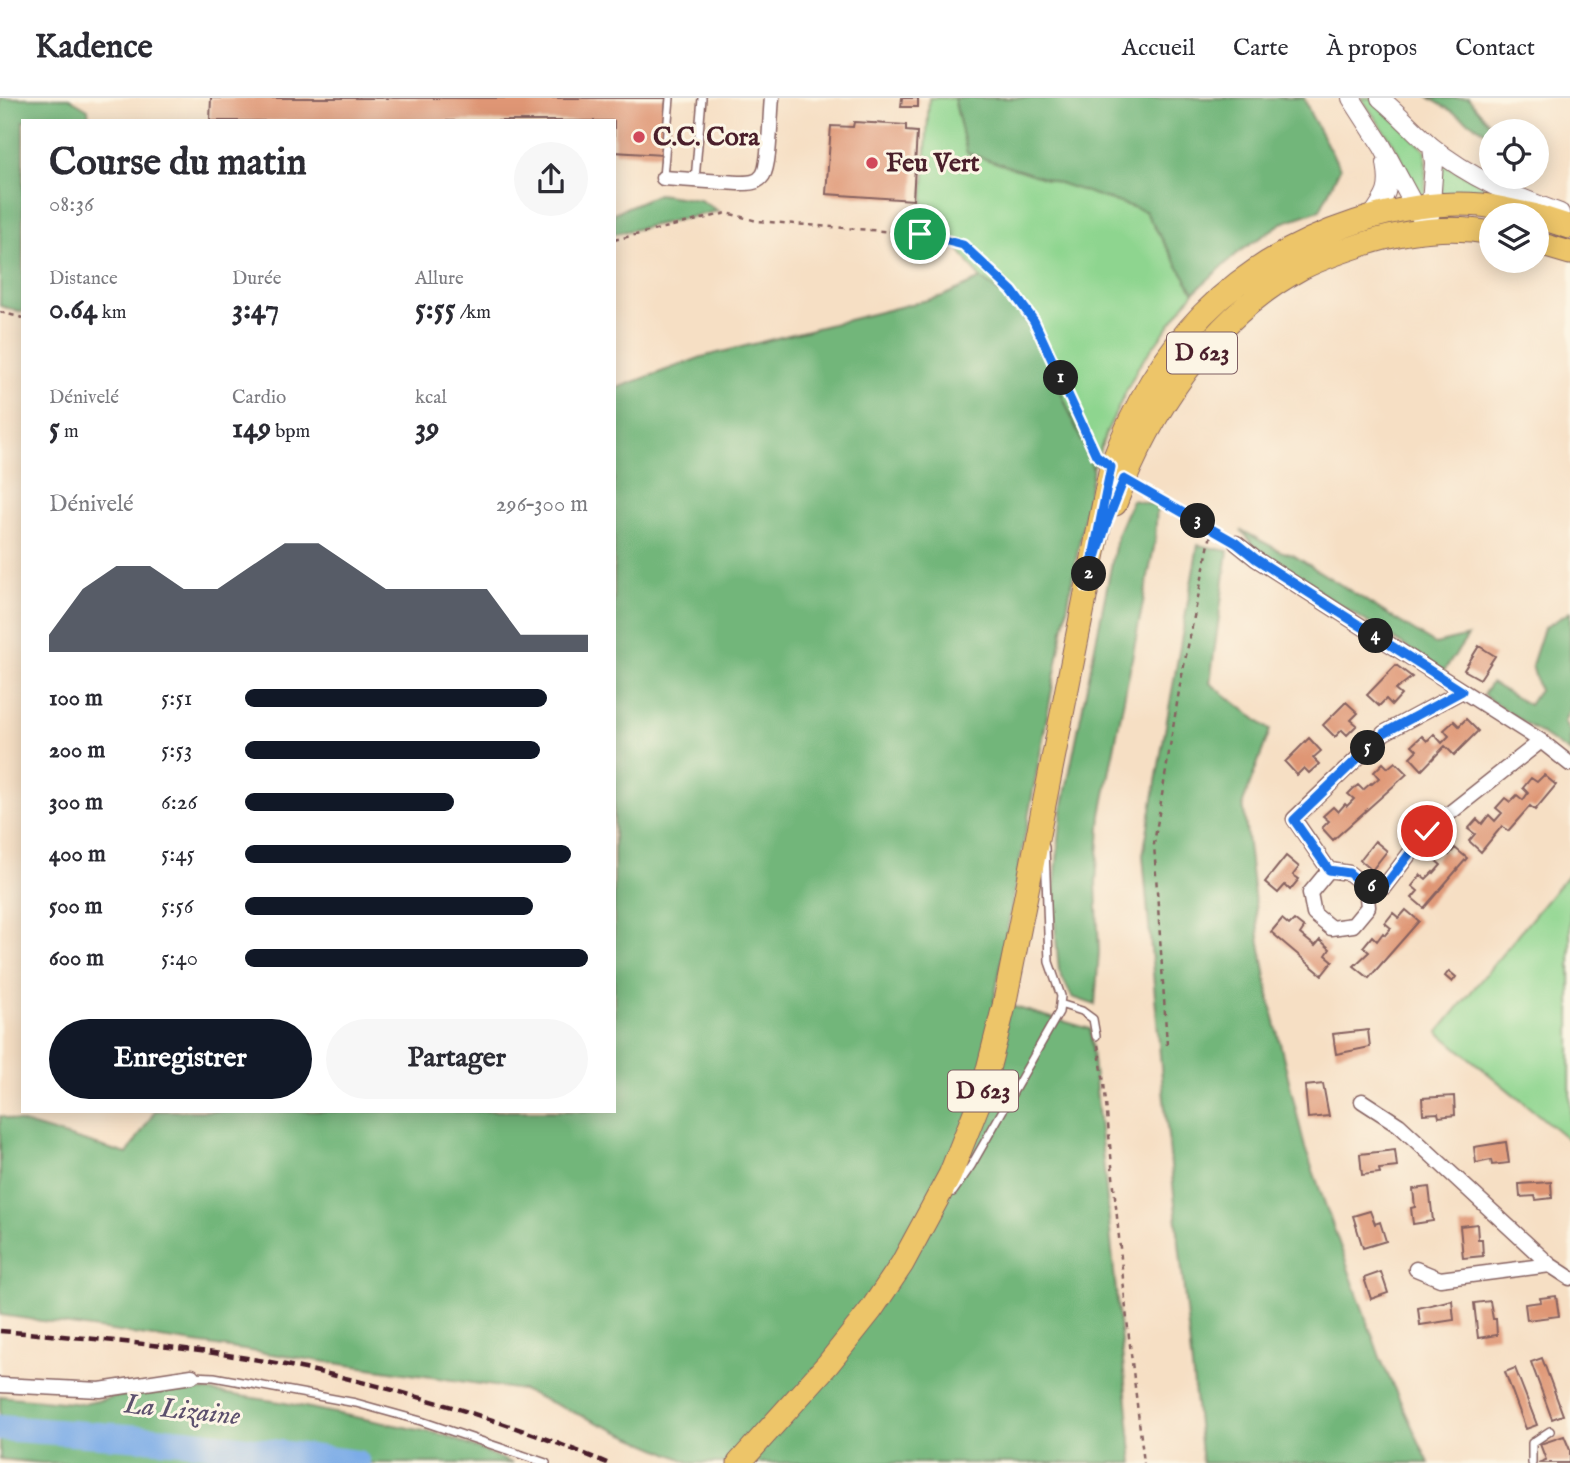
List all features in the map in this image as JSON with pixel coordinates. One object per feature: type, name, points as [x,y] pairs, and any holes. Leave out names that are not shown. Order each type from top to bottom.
[{"type":"main road","points":[[1424,207],[1479,205]]},
{"type":"main road","name":"D 623","points":[[739,1463],[828,1364],[871,1310],[902,1264],[950,1175],[981,1097],[1004,1006],[1087,587],[1106,525],[1124,431],[1158,367],[1202,313],[1242,278],[1291,247],[1329,230],[1371,217],[1424,207]]},
{"type":"main road","points":[[1549,220],[1570,227]]},
{"type":"main road","points":[[1427,229],[1479,232]]},
{"type":"main road","name":"D 623","points":[[1118,473],[1179,380],[1221,331],[1258,297],[1300,269],[1340,251],[1392,235],[1427,229]]},
{"type":"main road","points":[[1549,247],[1570,253]]},
{"type":"street","points":[[663,178],[750,183],[763,174],[772,98]]},
{"type":"street","points":[[1351,98],[1424,207]]},
{"type":"street","points":[[1380,98],[1432,147],[1496,188],[1570,218]]},
{"type":"street","points":[[1371,217],[1388,191],[1390,180],[1382,146]]},
{"type":"street","points":[[1427,229],[1424,207],[1432,147]]},
{"type":"street","points":[[1236,543],[1256,559],[1541,741],[1570,764]]},
{"type":"street","points":[[1462,691],[1384,733],[1294,820],[1329,870],[1349,873],[1366,887],[1384,887],[1427,831],[1541,741]]},
{"type":"street","points":[[1329,870],[1310,893],[1314,914],[1331,928],[1353,925],[1368,907],[1366,887]]},
{"type":"street","points":[[1362,1101],[1399,1125],[1550,1265],[1570,1278]]},
{"type":"street","points":[[1416,1269],[1440,1279],[1550,1265]]},
{"type":"street","points":[[0,1385],[100,1390],[192,1376]]},
{"type":"lane","points":[[663,178],[670,98]]},
{"type":"lane","points":[[695,180],[702,98]]},
{"type":"lane","points":[[902,1264],[971,1166],[1059,1012],[1061,996],[1049,962],[1045,897],[1045,802]]},
{"type":"lane","points":[[1060,1004],[1082,1011],[1093,1019],[1096,1036]]},
{"type":"lane","points":[[192,1376],[214,1377],[356,1403],[421,1421],[545,1463]]},
{"type":"lane","points":[[1532,1463],[1532,1443],[1550,1431]]},
{"type":"path","points":[[616,240],[727,213],[757,221],[920,234],[963,245],[1012,291],[1034,321],[1096,455],[1118,473],[1236,543]]},
{"type":"path","points":[[0,312],[21,317]]},
{"type":"path","points":[[1167,1045],[1154,844],[1180,685],[1212,529]]},
{"type":"path","points":[[1096,1036],[1104,1083],[1144,1463]]},
{"type":"green space","points":[[0,98],[69,98],[88,109],[89,119],[21,119],[21,311],[0,306]]},
{"type":"green space","points":[[929,98],[954,98],[967,153],[1145,211],[1194,292],[1138,367],[1106,433],[1093,469],[1040,341],[1015,304],[981,279],[957,247],[921,238]]},
{"type":"green space","points":[[954,98],[1304,98],[1340,168],[1320,210],[1282,223],[1240,251],[1194,292],[1145,211],[967,153]]},
{"type":"green space","points":[[1361,98],[1372,98],[1426,151],[1425,197],[1420,198],[1395,146]]},
{"type":"green space","points":[[1430,98],[1468,98],[1486,119],[1479,119],[1479,128]]},
{"type":"green space","points":[[1440,162],[1479,183],[1479,189],[1490,189],[1507,198],[1442,196]]},
{"type":"green space","points":[[658,194],[700,200],[718,211],[616,234],[616,212]]},
{"type":"green space","points":[[981,279],[1015,304],[1040,341],[1093,469],[994,1001],[1090,1029],[1133,1463],[691,1463],[522,1390],[0,1315],[0,1116],[127,1154],[154,1113],[616,1113],[616,388],[702,357],[943,296]]},
{"type":"green space","points":[[1132,500],[1157,505],[1155,542],[1101,815],[1096,882],[1099,952],[1095,1005],[1072,997],[1059,971],[1053,903],[1062,810],[1118,532]]},
{"type":"green space","points":[[1241,530],[1293,555],[1435,644],[1468,636],[1444,671],[1262,555]]},
{"type":"green space","points":[[1198,545],[1228,551],[1210,683],[1270,730],[1243,803],[1259,937],[1270,1001],[1305,1148],[1381,1360],[1429,1463],[1202,1463],[1162,1079],[1143,855]]},
{"type":"green space","points":[[1570,612],[1570,708],[1564,722],[1570,733],[1570,753],[1483,695],[1491,683],[1529,705],[1539,690],[1532,665],[1544,628]]},
{"type":"green space","points":[[1570,872],[1570,1141],[1438,1032]]},
{"type":"green space","points":[[167,1385],[280,1402],[444,1435],[512,1463],[41,1463],[0,1459],[0,1396],[84,1404]]},
{"type":"building","name":"C.C. Cora","points":[[211,98],[666,98],[663,155],[616,152],[616,119],[210,119]]},
{"type":"building","points":[[902,98],[918,98],[918,107],[901,107]]},
{"type":"building","name":"Feu Vert","points":[[854,122],[906,125],[906,131],[917,132],[913,200],[826,194],[831,126],[853,127]]},
{"type":"building","points":[[1479,646],[1495,656],[1480,679],[1464,670]]},
{"type":"building","points":[[1396,665],[1412,677],[1395,690],[1401,695],[1392,705],[1386,699],[1379,706],[1367,695]]},
{"type":"building","points":[[1346,702],[1358,713],[1351,720],[1357,725],[1347,735],[1342,730],[1335,737],[1323,725]]},
{"type":"building","points":[[1466,719],[1478,731],[1454,755],[1445,746],[1422,770],[1410,757],[1417,750],[1412,745],[1422,736],[1427,741],[1434,734],[1442,743],[1449,736],[1444,730],[1454,721],[1459,726]]},
{"type":"building","points":[[1309,738],[1321,751],[1313,758],[1319,764],[1309,773],[1304,768],[1297,775],[1285,762]]},
{"type":"building","points":[[1395,762],[1407,774],[1333,840],[1322,828],[1329,821],[1323,816],[1333,807],[1338,812],[1345,804],[1347,806],[1354,799],[1348,794],[1358,785],[1363,790],[1379,778],[1374,772],[1383,763],[1388,768]]},
{"type":"building","points":[[1544,775],[1556,785],[1535,810],[1530,806],[1508,831],[1502,826],[1481,852],[1469,841],[1475,834],[1468,829],[1477,819],[1482,824],[1489,815],[1495,821],[1502,813],[1496,808],[1505,798],[1510,802],[1517,795],[1523,800],[1528,793],[1523,788],[1531,778],[1537,782]]},
{"type":"building","points":[[1375,841],[1387,851],[1372,870],[1360,860]]},
{"type":"building","points":[[1455,848],[1467,858],[1424,908],[1412,898],[1418,891],[1412,886],[1421,875],[1426,879],[1441,865],[1435,860],[1443,850],[1449,855]]},
{"type":"building","points":[[1286,856],[1299,867],[1293,875],[1299,879],[1290,890],[1285,885],[1278,893],[1265,882]]},
{"type":"building","points":[[1406,910],[1419,921],[1369,978],[1354,966],[1369,952],[1363,947],[1372,936],[1377,941],[1383,933],[1385,935],[1391,928],[1385,923],[1393,913],[1399,918]]},
{"type":"building","points":[[1282,919],[1289,925],[1294,920],[1304,928],[1300,934],[1315,946],[1320,940],[1330,949],[1326,955],[1333,961],[1322,975],[1271,932]]},
{"type":"building","points":[[1449,971],[1456,977],[1452,982],[1445,976]]},
{"type":"building","points":[[1368,1030],[1370,1047],[1336,1054],[1333,1034]]},
{"type":"building","points":[[1323,1084],[1329,1116],[1308,1118],[1305,1086]]},
{"type":"building","points":[[1454,1096],[1455,1115],[1439,1117],[1438,1113],[1423,1114],[1422,1098]]},
{"type":"building","points":[[1506,1142],[1509,1163],[1492,1165],[1491,1160],[1476,1163],[1474,1147]]},
{"type":"building","points":[[1395,1150],[1397,1167],[1362,1175],[1360,1154]]},
{"type":"building","points":[[1551,1182],[1552,1198],[1536,1200],[1535,1196],[1520,1197],[1519,1184]]},
{"type":"building","points":[[1429,1187],[1433,1221],[1413,1224],[1413,1189]]},
{"type":"building","points":[[1370,1211],[1375,1224],[1380,1222],[1386,1241],[1363,1248],[1353,1216]]},
{"type":"building","points":[[1477,1224],[1478,1239],[1482,1239],[1483,1256],[1463,1258],[1460,1226]]},
{"type":"building","points":[[1381,1272],[1388,1293],[1371,1299],[1364,1278]]},
{"type":"building","points":[[1556,1296],[1559,1316],[1527,1320],[1525,1304]]},
{"type":"building","points":[[1452,1300],[1454,1320],[1420,1325],[1418,1308]]},
{"type":"building","points":[[1490,1301],[1493,1319],[1496,1319],[1497,1335],[1478,1338],[1474,1303]]},
{"type":"building","points":[[1542,1358],[1563,1415],[1552,1419],[1531,1362]]},
{"type":"building","points":[[1515,1368],[1537,1425],[1526,1429],[1505,1372]]},
{"type":"building","points":[[1564,1436],[1570,1450],[1570,1463],[1538,1463],[1546,1460],[1540,1444]]},
{"type":"waterway","name":"La Lizaine","points":[[0,1428],[185,1441],[357,1463]]},
{"type":"railway","points":[[0,1331],[169,1347],[237,1356],[313,1371],[442,1404],[525,1431],[607,1463]]},
{"type":"place","name":"C.C. Cora","points":[[639,137]]},
{"type":"place","name":"Feu Vert","points":[[872,163]]},
{"type":"route","points":[[920,234],[963,245],[1012,291],[1034,321],[1096,455],[1111,467],[1087,587],[1106,525],[1124,479],[1236,543],[1256,559],[1462,691],[1384,733],[1294,820],[1329,870],[1349,873],[1366,887],[1384,887],[1427,831]]}]
